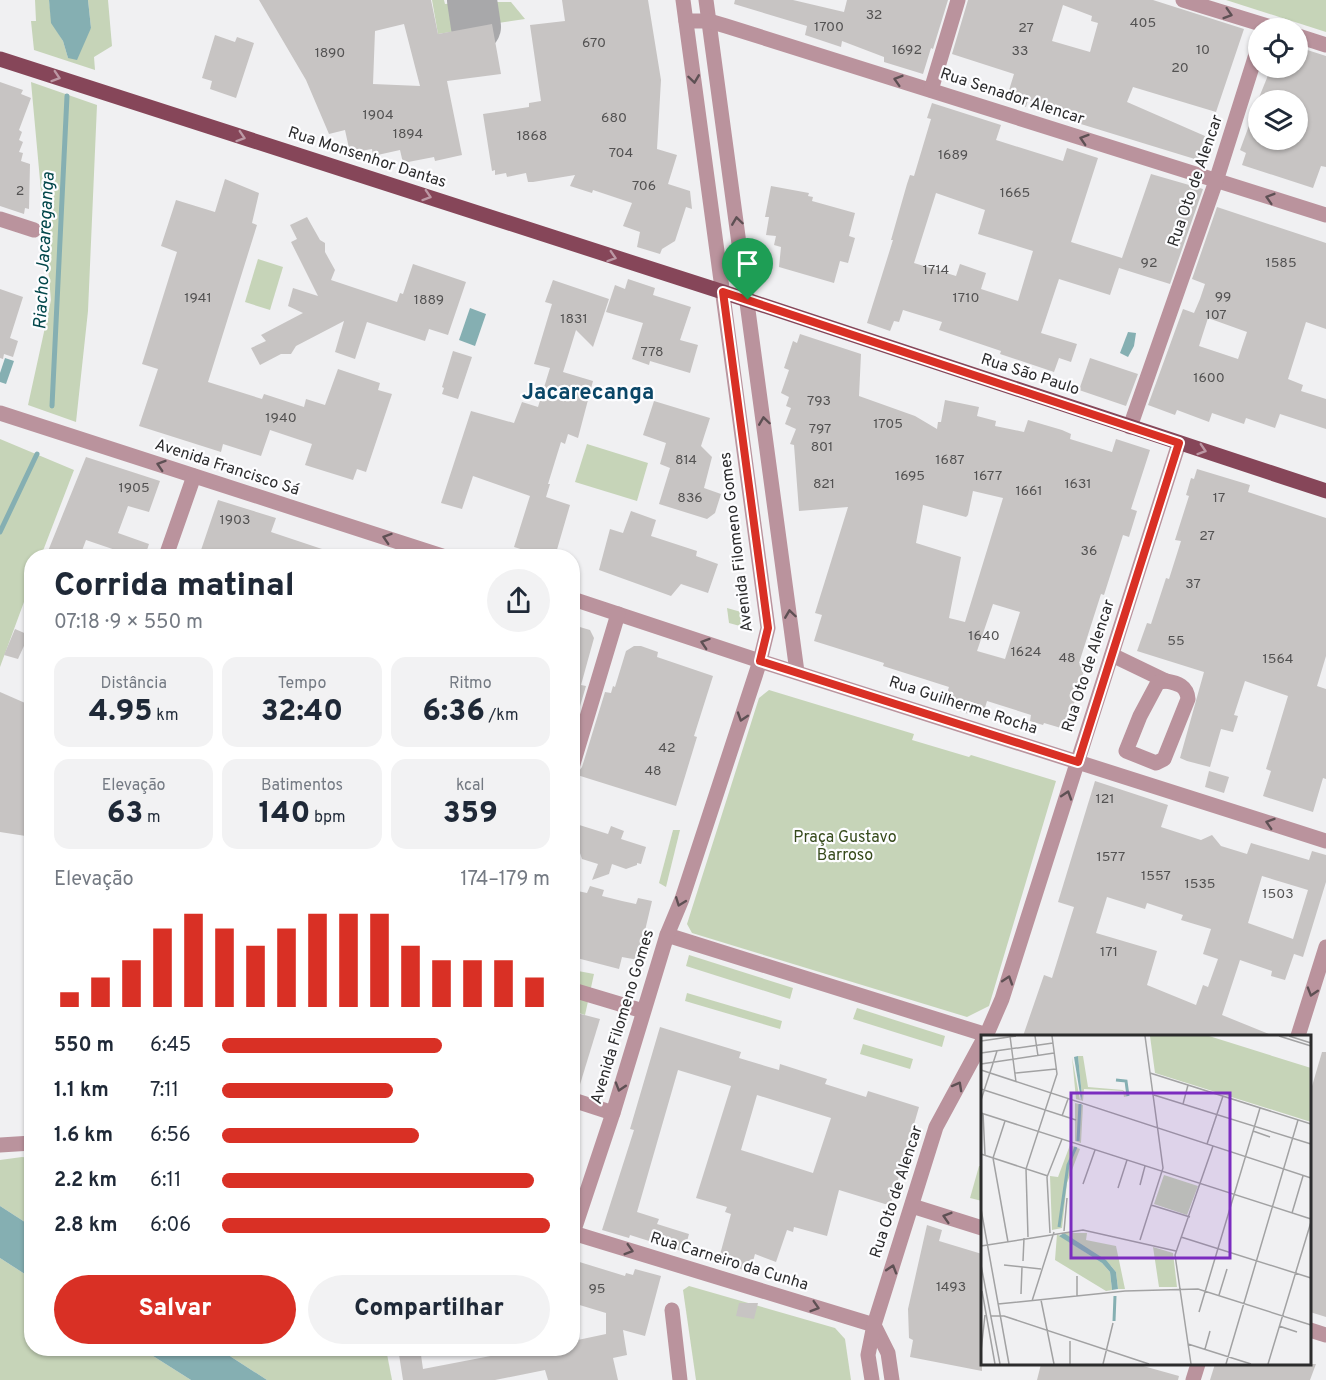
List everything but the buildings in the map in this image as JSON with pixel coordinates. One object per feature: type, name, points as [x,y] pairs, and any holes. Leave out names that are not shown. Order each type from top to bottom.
[{"type":"main road","name":"Rua Monsenhor Dantas","points":[[0,59],[723,292]]},
{"type":"main road","name":"Rua São Paulo","points":[[723,292],[1326,491]]},
{"type":"street","name":"Avenida Filomeno Gomes","points":[[580,1212],[613,1113],[667,935],[682,899],[760,661],[768,628],[683,0]]},
{"type":"street","points":[[706,0],[797,672]]},
{"type":"street","points":[[931,90],[958,0]]},
{"type":"street","points":[[1182,0],[1248,21]]},
{"type":"street","name":"Rua Senador Alencar","points":[[686,21],[709,21],[1326,215]]},
{"type":"street","points":[[1308,39],[1326,45]]},
{"type":"street","name":"Rua Oto de Alencar","points":[[1130,427],[1216,181],[1249,78]]},
{"type":"street","points":[[0,219],[34,230]]},
{"type":"street","name":"Avenida Francisco Sá","points":[[0,413],[420,549]]},
{"type":"street","name":"Rua Oto de Alencar","points":[[986,1035],[1002,999],[1179,443]]},
{"type":"street","points":[[168,549],[194,476]]},
{"type":"street","points":[[580,601],[760,661]]},
{"type":"street","points":[[580,741],[618,614]]},
{"type":"street","points":[[1112,655],[1166,681],[1184,687],[1188,691],[1188,699],[1164,759],[1155,763],[1126,751],[1140,716],[1156,686],[1159,682],[1166,681]]},
{"type":"street","name":"Rua Guilherme Rocha","points":[[760,661],[1326,841]]},
{"type":"street","points":[[667,935],[981,1037]]},
{"type":"street","points":[[1298,1035],[1326,947]]},
{"type":"street","points":[[580,992],[643,1011]]},
{"type":"street","name":"Rua Oto de Alencar","points":[[872,1380],[868,1355],[874,1325],[936,1127],[981,1045]]},
{"type":"street","points":[[580,1102],[613,1113]]},
{"type":"street","points":[[0,1145],[24,1144]]},
{"type":"street","points":[[912,1206],[981,1228]]},
{"type":"street","name":"Rua Carneiro da Cunha","points":[[580,1235],[874,1325]]},
{"type":"street","points":[[672,1310],[680,1380]]},
{"type":"street","points":[[874,1325],[888,1353],[892,1380]]},
{"type":"street","points":[[1311,1330],[1326,1335]]},
{"type":"street","points":[[1193,1380],[1198,1365]]},
{"type":"green space","points":[[35,0],[49,0],[52,23],[63,41],[68,58],[91,28],[88,0],[108,0],[112,46],[94,57],[95,70],[34,50],[31,21],[36,21]]},
{"type":"green space","points":[[432,0],[444,0],[445,4],[465,2],[469,29],[438,34]]},
{"type":"green space","points":[[1226,0],[1326,0],[1326,32],[1308,26],[1308,18],[1282,18]]},
{"type":"green space","points":[[481,2],[511,2],[525,19],[485,25]]},
{"type":"green space","points":[[31,82],[97,105],[88,311],[76,422],[28,405],[51,300]]},
{"type":"green space","points":[[258,259],[283,267],[270,310],[245,302]]},
{"type":"green space","points":[[0,439],[74,470],[44,549],[24,549],[24,602],[0,667]]},
{"type":"green space","points":[[587,444],[648,463],[637,501],[575,482]]},
{"type":"green space","points":[[727,608],[748,614],[748,622],[740,626],[729,623]]},
{"type":"green space","name":"Praça Gustavo Barroso","points":[[769,690],[914,734],[912,740],[1056,781],[989,1006],[967,1017],[692,933],[687,924],[759,698]]},
{"type":"green space","points":[[673,830],[680,830],[666,887],[659,883]]},
{"type":"green space","points":[[689,955],[793,988],[790,999],[686,966]]},
{"type":"green space","points":[[580,971],[594,974],[585,1015],[580,1013]]},
{"type":"green space","points":[[687,993],[782,1021],[780,1029],[685,1001]]},
{"type":"green space","points":[[857,1008],[945,1036],[942,1047],[853,1019]]},
{"type":"green space","points":[[863,1044],[913,1059],[910,1069],[860,1054]]},
{"type":"green space","points":[[24,1157],[24,1221],[0,1206],[0,1160]]},
{"type":"green space","points":[[979,1166],[981,1166],[981,1201],[970,1198]]},
{"type":"green space","points":[[0,1258],[24,1273],[24,1356],[153,1356],[191,1380],[0,1380]]},
{"type":"green space","points":[[689,1286],[835,1328],[845,1339],[851,1380],[696,1380],[683,1290]]},
{"type":"green space","points":[[230,1356],[387,1356],[392,1380],[267,1380]]},
{"type":"water","points":[[49,0],[88,0],[91,28],[77,60],[68,58],[63,41],[51,23]]},
{"type":"water","points":[[470,308],[486,314],[475,346],[459,340]]},
{"type":"water","points":[[1128,332],[1136,333],[1134,346],[1128,357],[1120,353]]},
{"type":"water","points":[[5,358],[14,361],[6,384],[0,382],[0,373]]},
{"type":"water","points":[[0,1206],[24,1221],[24,1273],[0,1258]]},
{"type":"water","points":[[153,1356],[230,1356],[267,1380],[191,1380]]},
{"type":"waterway","name":"Riacho Jacareganga","points":[[52,406],[67,96]]},
{"type":"waterway","name":"Riacho Jacareganga","points":[[0,532],[37,454]]},
{"type":"taxiway","points":[[472,0],[476,27]]},
{"type":"district","name":"Jacarecanga","points":[[588,393]]},
{"type":"route","points":[[723,292],[748,300],[1179,443],[1078,762],[760,661],[768,628],[723,292]]}]
